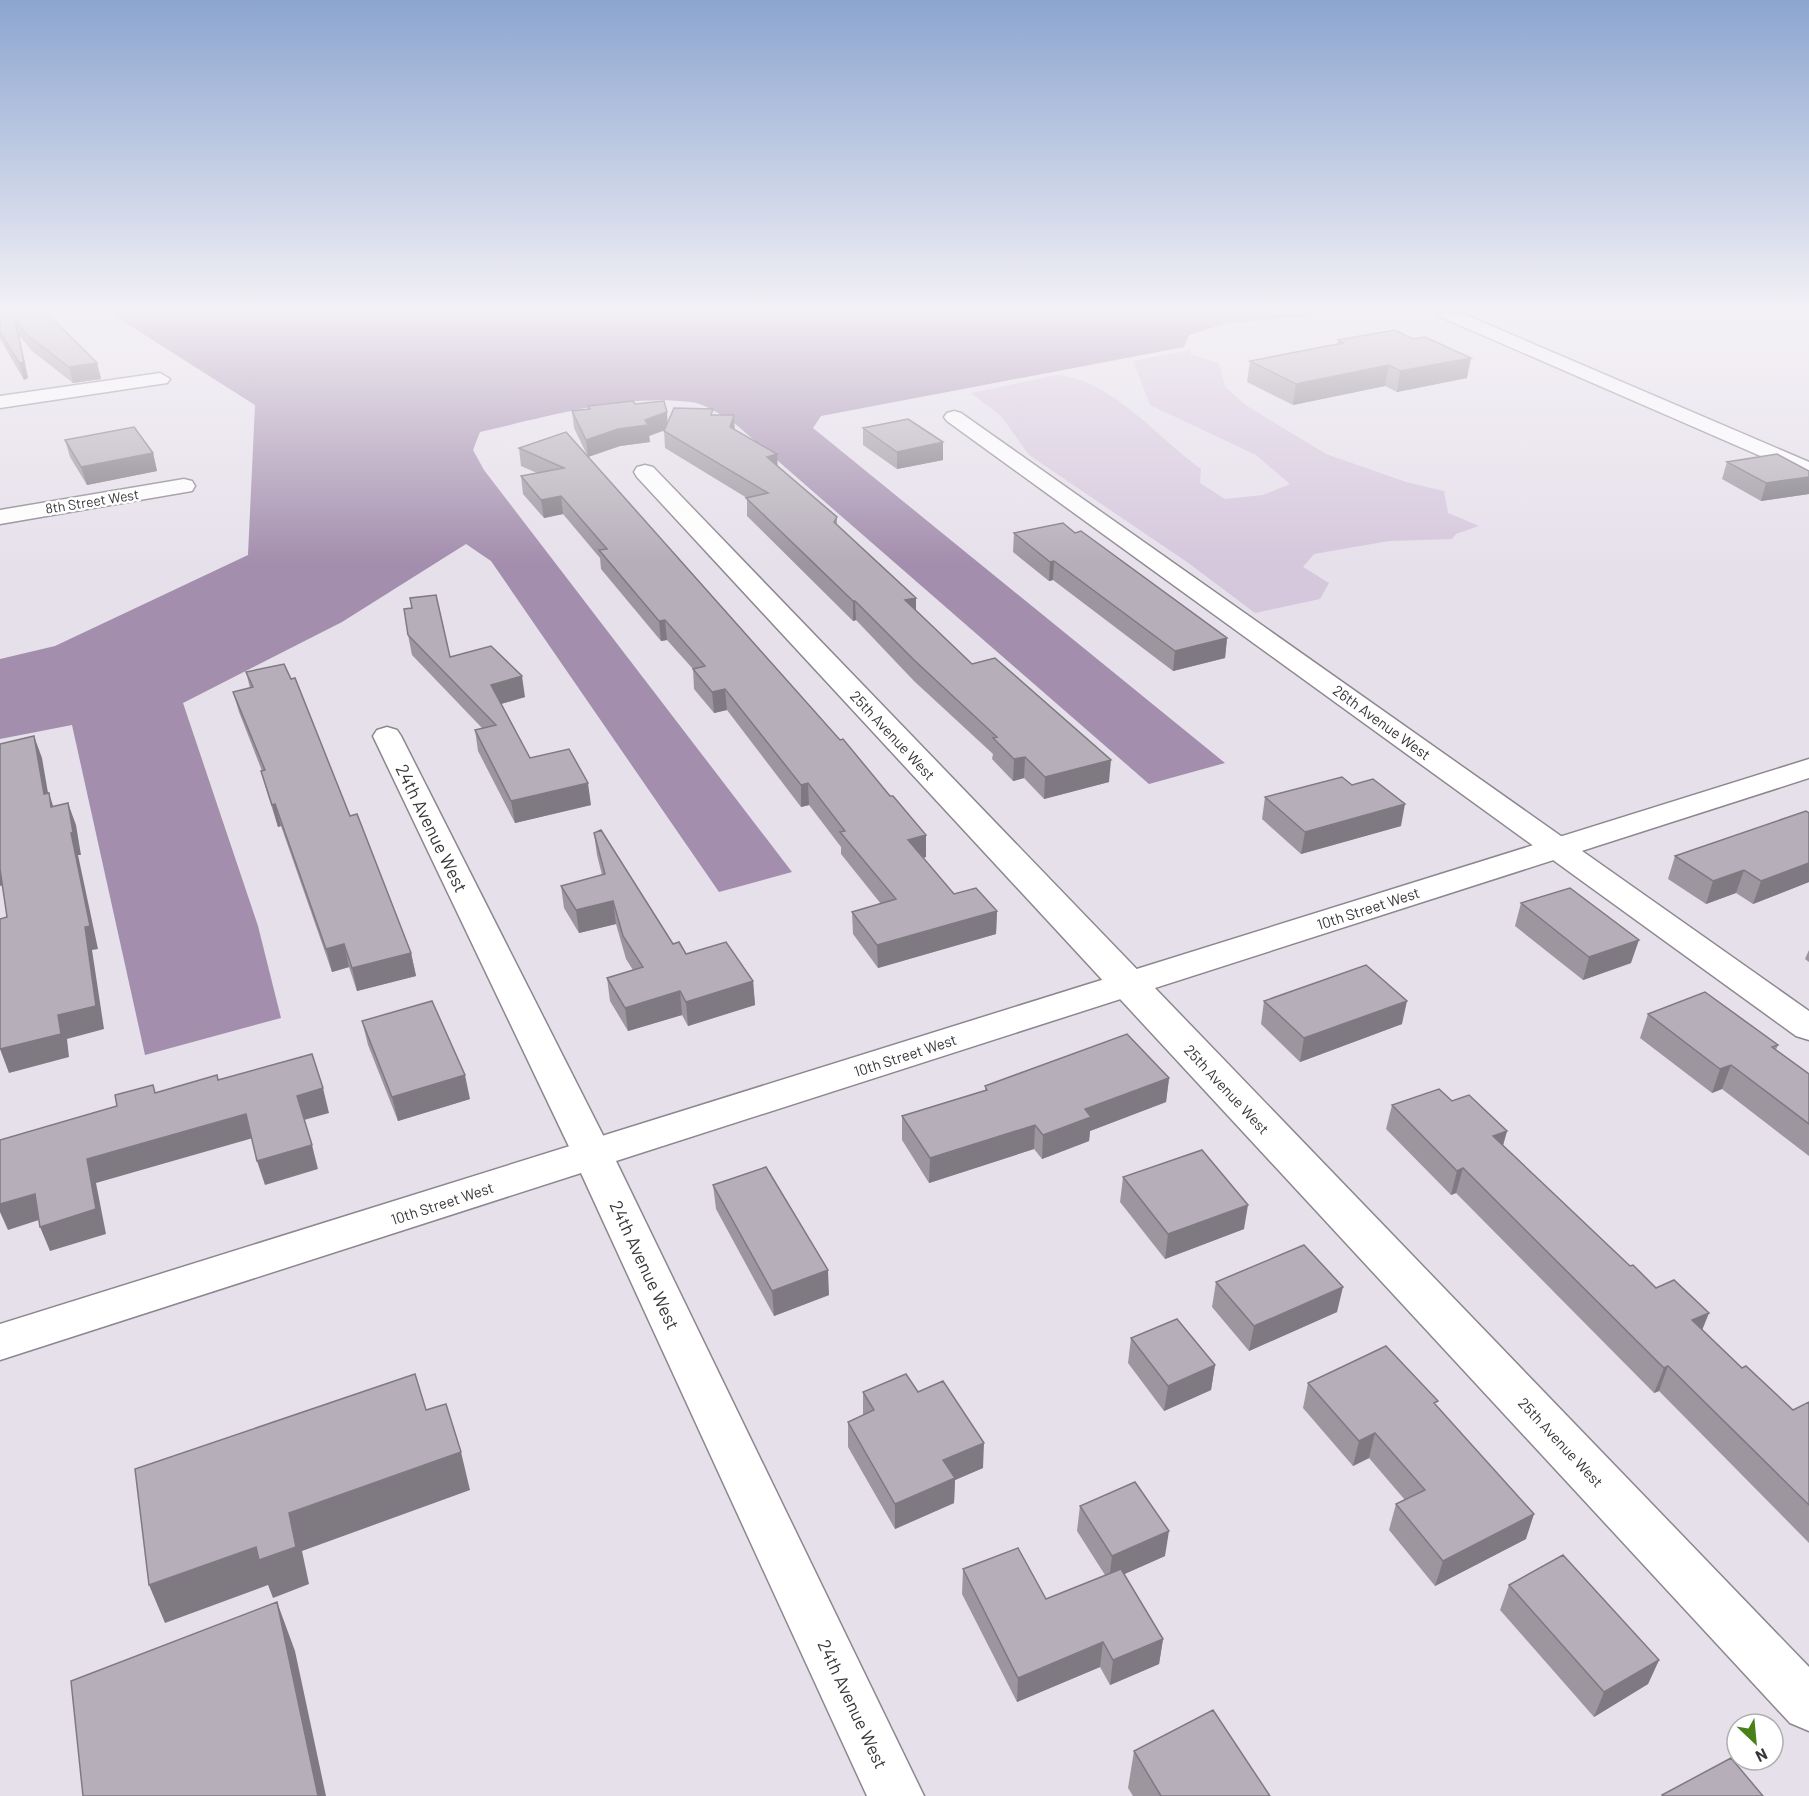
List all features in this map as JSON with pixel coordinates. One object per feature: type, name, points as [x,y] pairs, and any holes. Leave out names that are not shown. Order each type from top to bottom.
[{"type":"street","points":[[0,402],[36,397]]},
{"type":"street","points":[[1641,397],[1809,470]]},
{"type":"street","name":"26th Avenue West","points":[[954,417],[1809,1028]]},
{"type":"street","name":"25th Avenue West","points":[[645,472],[1809,1705]]},
{"type":"street","name":"8th Street West","points":[[0,517],[184,486]]},
{"type":"street","name":"24th Avenue West","points":[[387,736],[593,1155],[896,1796]]},
{"type":"street","name":"10th Street West","points":[[0,1342],[1809,768]]},
{"type":"shaded area","points":[[242,397],[922,397],[821,416],[813,428],[1225,763],[1149,784],[732,421],[706,407],[690,402],[638,401],[584,408],[480,432],[473,450],[484,470],[792,872],[719,892],[491,561],[466,544],[342,622],[183,703],[258,926],[281,1018],[145,1055],[72,725],[0,739],[0,659],[55,646],[248,555],[255,405]]},
{"type":"shaded area","points":[[976,397],[1112,397],[1134,412],[1201,469],[1200,483],[1225,499],[1263,495],[1290,484],[1256,455],[1150,405],[1147,397],[1236,397],[1247,406],[1326,454],[1406,482],[1444,491],[1448,513],[1479,526],[1456,534],[1452,539],[1389,541],[1314,554],[1303,567],[1329,583],[1320,599],[1255,613],[1187,562],[1029,455],[1001,416]]},
{"type":"building","points":[[633,401],[635,404],[664,401],[667,412],[645,420],[648,425],[618,429],[586,440],[572,411],[590,409],[588,406]]},
{"type":"building","points":[[674,408],[713,409],[711,415],[734,415],[730,427],[777,454],[767,457],[837,517],[834,522],[916,598],[905,600],[972,664],[995,658],[1111,760],[1045,777],[1025,757],[1014,759],[993,738],[997,737],[746,498],[768,493],[664,431]]},
{"type":"building","points":[[908,419],[943,442],[897,452],[863,428]]},
{"type":"building","points":[[134,427],[153,453],[81,467],[65,440]]},
{"type":"building","points":[[566,432],[840,740],[843,739],[926,835],[908,840],[954,894],[976,888],[997,911],[877,945],[852,912],[896,899],[840,832],[845,831],[808,783],[801,785],[725,689],[712,692],[693,669],[705,666],[665,620],[659,621],[599,550],[607,549],[561,496],[541,500],[521,476],[564,468],[519,448]]},
{"type":"building","points":[[1777,454],[1809,471],[1809,477],[1766,483],[1727,462]]},
{"type":"building","points":[[1063,523],[1075,533],[1081,531],[1227,638],[1175,651],[1054,561],[1050,562],[1014,533]]},
{"type":"building","points":[[436,595],[450,657],[491,646],[522,676],[491,685],[530,758],[569,749],[588,783],[511,801],[475,730],[496,725],[408,635],[404,609],[412,608],[410,598]]},
{"type":"building","points":[[284,664],[291,679],[295,678],[350,816],[357,814],[411,953],[352,968],[344,944],[326,949],[275,804],[272,805],[261,771],[265,770],[233,692],[253,687],[246,672]]},
{"type":"building","points":[[34,736],[44,794],[49,793],[51,807],[68,803],[73,832],[71,833],[90,926],[85,927],[96,1006],[58,1015],[61,1034],[0,1049],[0,919],[7,917],[0,869],[0,744]]},
{"type":"building","points":[[1342,777],[1352,785],[1373,779],[1405,804],[1305,832],[1265,797]]},
{"type":"building","points":[[1806,811],[1809,813],[1809,863],[1761,881],[1744,870],[1713,881],[1675,856]]},
{"type":"building","points":[[601,830],[673,944],[679,942],[686,954],[726,942],[753,981],[686,1002],[680,991],[625,1008],[607,978],[643,967],[623,936],[613,901],[576,910],[561,886],[605,874],[594,833]]},
{"type":"building","points":[[1570,888],[1639,940],[1589,957],[1521,903]]},
{"type":"building","points":[[1366,965],[1407,1001],[1304,1038],[1264,1001]]},
{"type":"building","points":[[1705,992],[1778,1045],[1772,1047],[1809,1074],[1809,1124],[1731,1065],[1720,1069],[1648,1014]]},
{"type":"building","points":[[432,1001],[465,1075],[392,1097],[362,1021]]},
{"type":"building","points":[[1127,1034],[1169,1078],[1085,1109],[1091,1117],[1043,1135],[1035,1125],[930,1158],[902,1116],[987,1090],[985,1086]]},
{"type":"building","points":[[312,1054],[323,1088],[297,1096],[312,1145],[257,1161],[246,1114],[87,1159],[96,1209],[40,1227],[35,1194],[0,1204],[0,1140],[117,1106],[115,1095],[153,1085],[155,1093],[217,1075],[218,1080]]},
{"type":"building","points":[[1439,1089],[1452,1101],[1469,1095],[1507,1131],[1493,1136],[1656,1288],[1674,1280],[1709,1313],[1692,1320],[1742,1368],[1746,1366],[1793,1410],[1809,1402],[1809,1505],[1668,1366],[1664,1368],[1463,1168],[1457,1171],[1392,1105]]},
{"type":"building","points":[[1202,1150],[1248,1205],[1168,1234],[1123,1177]]},
{"type":"building","points":[[766,1167],[828,1270],[772,1291],[713,1185]]},
{"type":"building","points":[[1304,1245],[1343,1287],[1254,1326],[1216,1282]]},
{"type":"building","points":[[1177,1319],[1215,1365],[1168,1386],[1131,1338]]},
{"type":"building","points":[[1386,1346],[1438,1401],[1434,1403],[1534,1514],[1443,1561],[1396,1504],[1425,1490],[1375,1433],[1359,1441],[1308,1383]]},
{"type":"building","points":[[415,1374],[426,1410],[446,1404],[461,1452],[289,1513],[296,1547],[259,1560],[256,1547],[149,1585],[135,1469]]},
{"type":"building","points":[[906,1374],[918,1392],[943,1381],[984,1443],[943,1460],[955,1478],[895,1504],[848,1422],[874,1410],[863,1392]]},
{"type":"building","points":[[1135,1482],[1169,1531],[1112,1556],[1080,1506]]},
{"type":"building","points":[[1018,1548],[1046,1599],[1121,1569],[1163,1639],[1113,1660],[1103,1642],[1018,1678],[963,1569]]},
{"type":"building","points":[[1563,1555],[1659,1660],[1604,1692],[1509,1585]]},
{"type":"building","points":[[277,1602],[318,1796],[83,1796],[71,1681]]},
{"type":"building","points":[[1213,1710],[1270,1796],[1161,1796],[1134,1751]]},
{"type":"building","points":[[1725,1761],[1725,1772],[1743,1772],[1763,1796],[1663,1796]]}]
